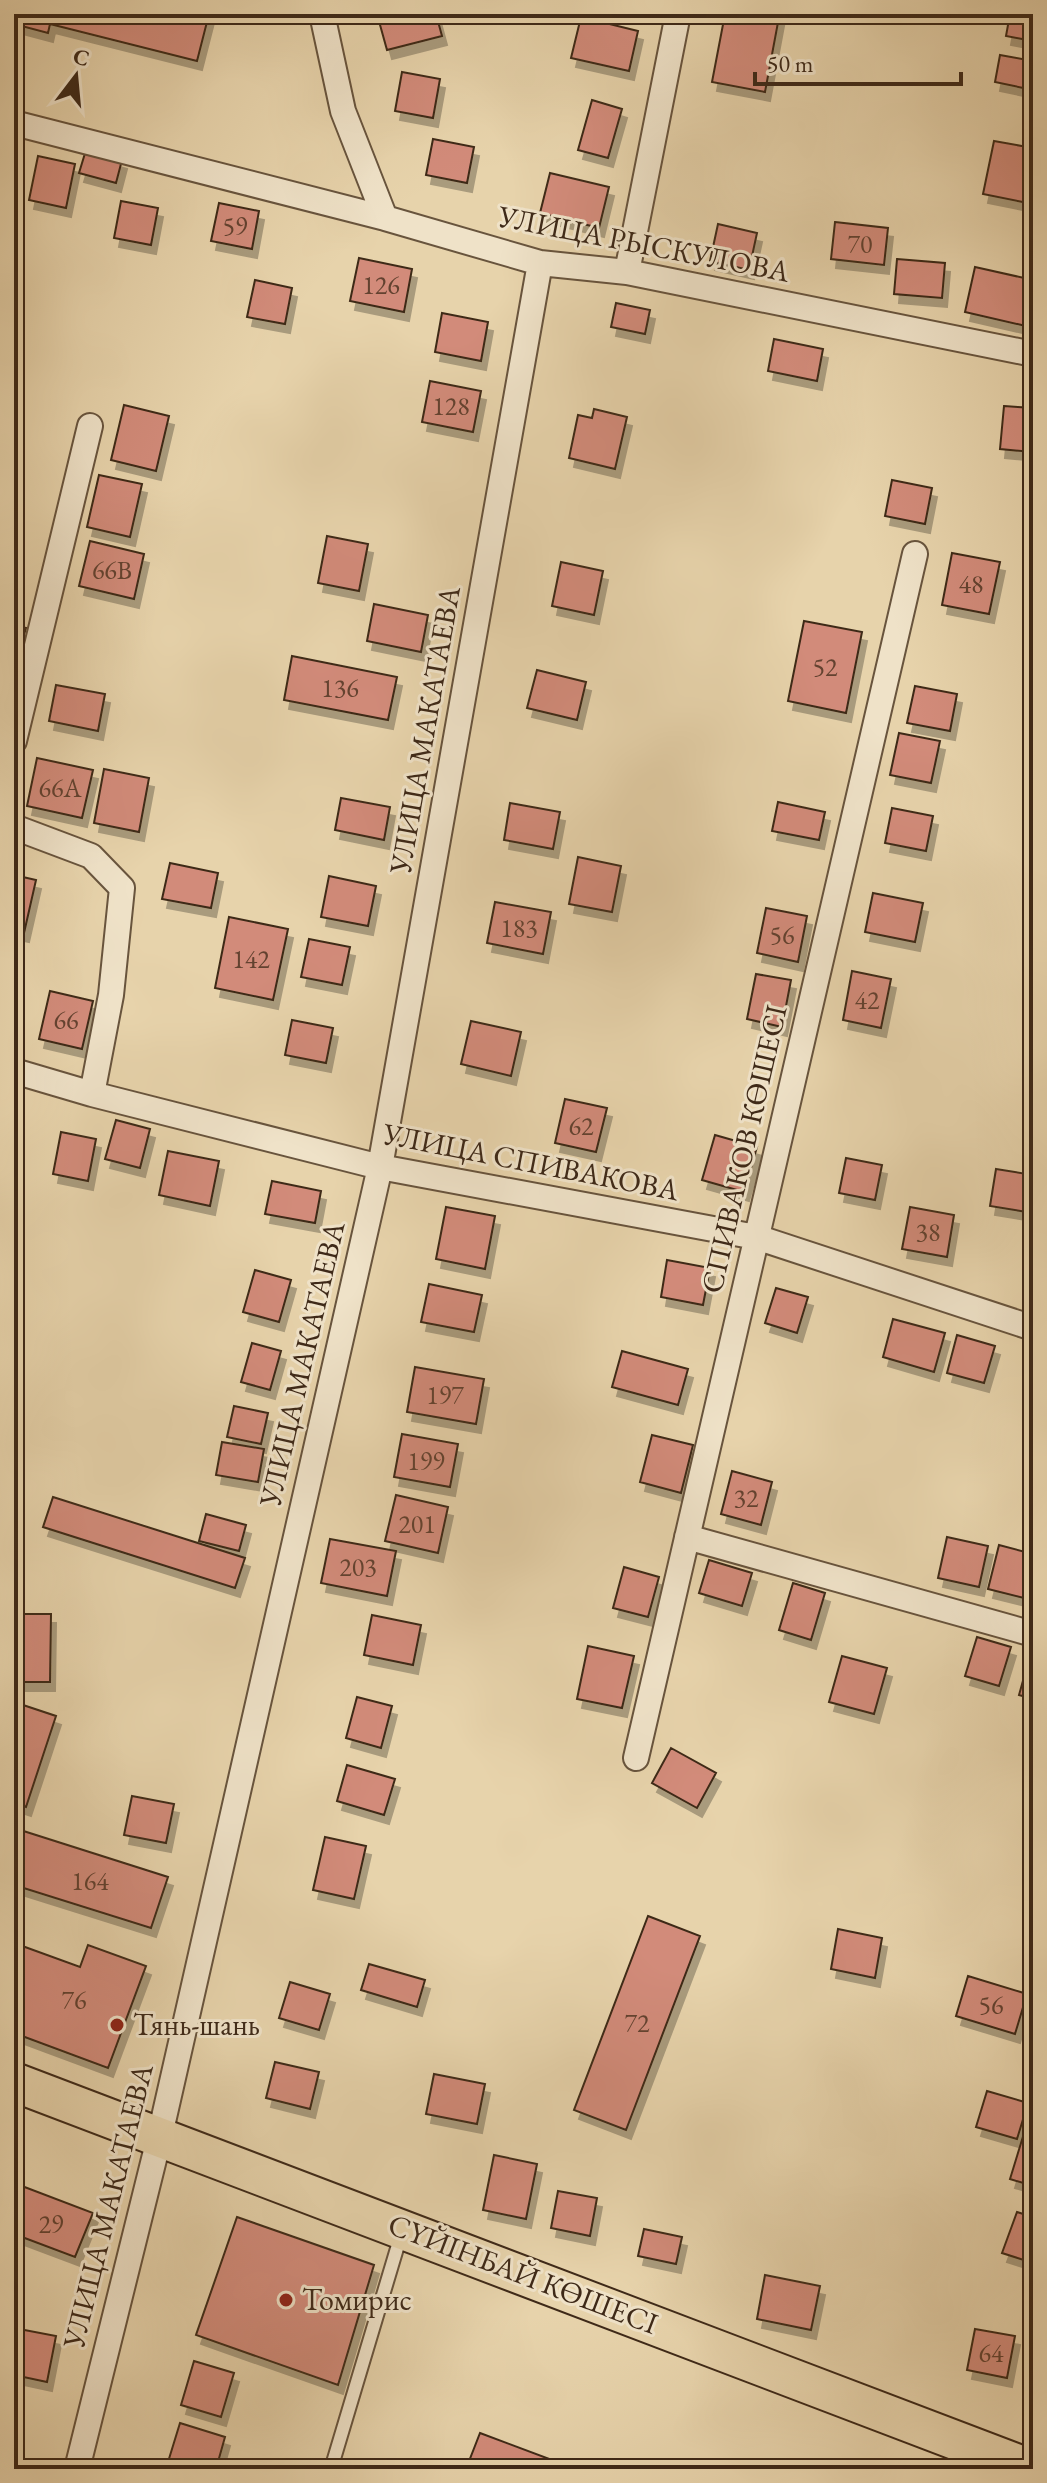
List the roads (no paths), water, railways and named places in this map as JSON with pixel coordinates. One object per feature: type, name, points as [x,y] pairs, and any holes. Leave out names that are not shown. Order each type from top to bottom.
[{"type":"main road","name":"СҮЙІНБАЙ КӨШЕСІ","points":[[14,2082],[1031,2469]]},
{"type":"street","points":[[322,14],[343,111],[385,218]]},
{"type":"street","points":[[627,272],[678,14]]},
{"type":"street","name":"УЛИЦА РЫСКУЛОВА","points":[[14,123],[385,218],[540,263],[627,272],[1033,354]]},
{"type":"street","name":"УЛИЦА МАКАТАЕВА","points":[[77,2469],[160,2135],[380,1167],[540,263]]},
{"type":"street","points":[[14,741],[90,426]]},
{"type":"street","name":"СПИВАКОВ КӨШЕСІ","points":[[636,1758],[915,554]]},
{"type":"street","points":[[14,827],[91,856],[122,888],[111,995],[92,1094]]},
{"type":"street","name":"УЛИЦА СПИВАКОВА","points":[[14,1071],[92,1094],[380,1167],[756,1237],[1033,1328]]},
{"type":"street","points":[[687,1537],[1033,1634]]},
{"type":"lane","points":[[331,2469],[403,2228]]},
{"type":"place","name":"Тянь-шань","points":[[117,2025]]},
{"type":"place","name":"Томирис","points":[[286,2300]]}]
